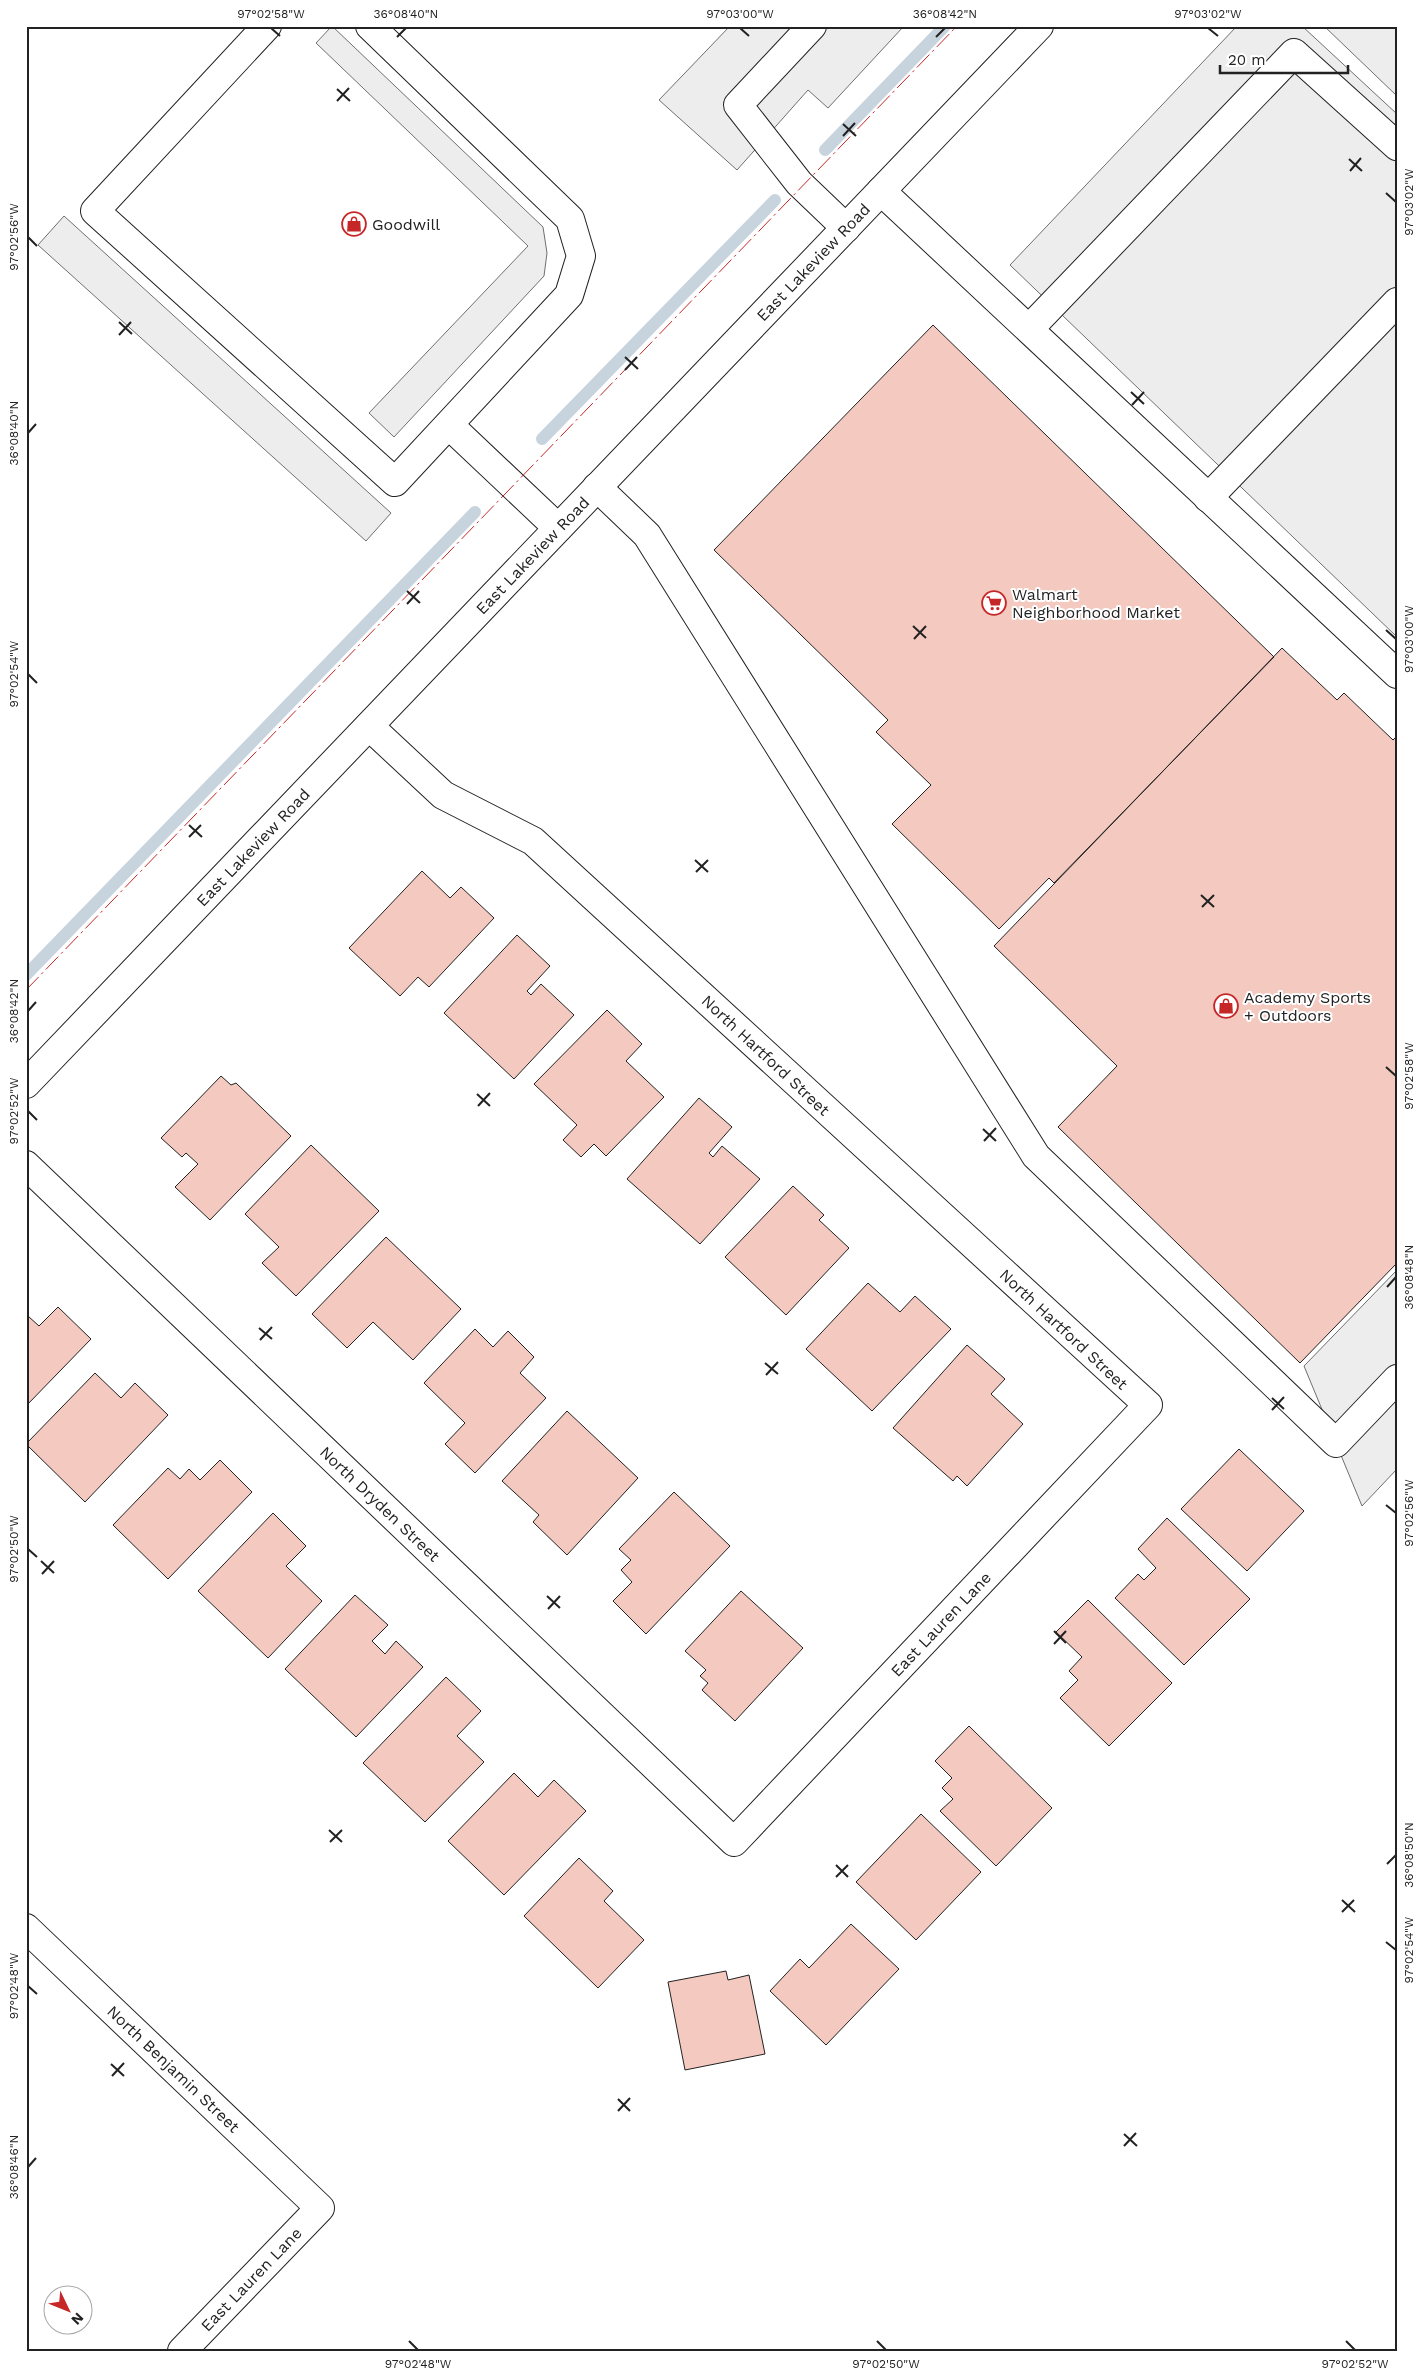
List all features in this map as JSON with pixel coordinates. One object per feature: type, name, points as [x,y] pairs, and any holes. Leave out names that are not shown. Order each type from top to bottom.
[{"type":"street","points":[[267,26],[95,210],[395,482],[569,295],[581,256],[570,219],[370,26]]},
{"type":"street","points":[[812,26],[738,105],[799,183],[846,228]]},
{"type":"street","name":"East Lakeview Road","points":[[26,1084],[1039,26]]},
{"type":"street","points":[[1029,329],[1294,53],[1397,146]]},
{"type":"street","points":[[881,191],[1397,674]]},
{"type":"street","points":[[1208,498],[1397,302]]},
{"type":"street","points":[[449,425],[558,528]]},
{"type":"street","points":[[598,487],[647,535],[1036,1156],[1336,1443],[1397,1379]]},
{"type":"street","name":"North Hartford Street","points":[[369,726],[443,795],[533,841],[1148,1405]]},
{"type":"street","name":"North Dryden Street","points":[[26,1165],[734,1842]]},
{"type":"street","name":"East Lauren Lane","points":[[734,1842],[1148,1405]]},
{"type":"street","name":"North Benjamin Street","points":[[26,1928],[320,2208]]},
{"type":"street","name":"East Lauren Lane","points":[[182,2351],[320,2208]]},
{"type":"shaded area","points":[[332,26],[543,227],[547,253],[544,276],[394,437],[369,413],[528,246],[316,43]]},
{"type":"shaded area","points":[[730,26],[904,26],[828,108],[808,90],[737,170],[659,100]]},
{"type":"shaded area","points":[[1237,26],[1302,26],[1397,114],[1397,637],[1010,265]]},
{"type":"shaded area","points":[[1324,26],[1397,26],[1397,96]]},
{"type":"shaded area","points":[[64,216],[391,513],[366,541],[38,245]]},
{"type":"shaded area","points":[[1397,1270],[1397,1469],[1362,1506],[1304,1366]]},
{"type":"building","name":"Walmart Neighborhood Market","points":[[933,325],[1274,657],[1054,883],[1049,878],[999,929],[892,824],[931,785],[876,732],[888,720],[714,550]]},
{"type":"building","name":"Academy Sports + Outdoors","points":[[1282,648],[1337,700],[1344,693],[1393,740],[1397,736],[1397,1263],[1300,1363],[1058,1127],[1117,1066],[994,946]]},
{"type":"building","points":[[422,871],[450,898],[461,887],[494,918],[429,987],[418,977],[400,996],[349,948]]},
{"type":"building","points":[[517,935],[550,966],[527,991],[531,995],[541,984],[574,1015],[514,1079],[444,1013]]},
{"type":"building","points":[[607,1010],[642,1044],[626,1061],[664,1097],[606,1156],[594,1144],[581,1157],[563,1140],[577,1125],[534,1084]]},
{"type":"building","points":[[221,1076],[231,1085],[236,1083],[291,1136],[210,1220],[175,1187],[198,1164],[186,1153],[182,1157],[161,1138]]},
{"type":"building","points":[[699,1098],[732,1127],[709,1153],[713,1157],[722,1146],[760,1179],[700,1244],[627,1179]]},
{"type":"building","points":[[311,1145],[379,1211],[296,1296],[262,1263],[279,1247],[245,1214]]},
{"type":"building","points":[[793,1186],[824,1215],[819,1220],[849,1248],[786,1315],[725,1257]]},
{"type":"building","points":[[386,1237],[461,1309],[413,1360],[373,1322],[347,1348],[312,1314]]},
{"type":"building","points":[[868,1283],[900,1312],[915,1296],[951,1329],[872,1411],[806,1349]]},
{"type":"building","points":[[58,1307],[91,1339],[26,1406],[26,1318],[28,1316],[39,1326]]},
{"type":"building","points":[[475,1329],[493,1347],[508,1331],[534,1357],[520,1373],[546,1398],[475,1473],[445,1444],[465,1423],[424,1383]]},
{"type":"building","points":[[967,1345],[1005,1379],[991,1394],[1023,1424],[967,1486],[957,1476],[953,1481],[893,1428]]},
{"type":"building","points":[[95,1373],[121,1398],[135,1383],[168,1415],[85,1502],[26,1444]]},
{"type":"building","points":[[567,1411],[638,1478],[567,1555],[533,1522],[539,1515],[502,1481]]},
{"type":"building","points":[[1239,1449],[1304,1511],[1247,1571],[1181,1509]]},
{"type":"building","points":[[220,1460],[252,1492],[168,1579],[113,1525],[168,1468],[180,1479],[189,1469],[200,1480]]},
{"type":"building","points":[[674,1492],[730,1546],[646,1634],[613,1601],[632,1582],[621,1570],[631,1560],[619,1549]]},
{"type":"building","points":[[273,1513],[306,1546],[286,1566],[322,1601],[268,1658],[198,1591]]},
{"type":"building","points":[[1167,1518],[1250,1599],[1184,1665],[1115,1598],[1138,1574],[1144,1580],[1156,1568],[1138,1549]]},
{"type":"building","points":[[741,1591],[803,1648],[735,1721],[702,1690],[708,1683],[700,1676],[706,1670],[685,1651]]},
{"type":"building","points":[[355,1595],[388,1625],[372,1641],[385,1654],[396,1641],[423,1667],[356,1737],[285,1669]]},
{"type":"building","points":[[1088,1600],[1172,1683],[1109,1746],[1060,1698],[1078,1680],[1069,1671],[1082,1657],[1056,1632]]},
{"type":"building","points":[[446,1677],[481,1711],[457,1736],[484,1762],[425,1822],[363,1763]]},
{"type":"building","points":[[969,1726],[1052,1808],[996,1866],[940,1811],[953,1799],[942,1788],[952,1778],[935,1761]]},
{"type":"building","points":[[514,1773],[538,1797],[554,1780],[586,1811],[504,1895],[448,1841]]},
{"type":"building","points":[[921,1814],[981,1872],[916,1940],[856,1882]]},
{"type":"building","points":[[579,1858],[613,1891],[604,1901],[644,1940],[598,1988],[524,1916]]},
{"type":"building","points":[[851,1924],[899,1969],[826,2045],[770,1991],[800,1959],[809,1968]]},
{"type":"building","points":[[726,1971],[728,1980],[749,1975],[765,2054],[685,2070],[668,1982]]},
{"type":"waterway","points":[[825,150],[945,26]]},
{"type":"waterway","points":[[542,439],[775,200]]},
{"type":"waterway","points":[[26,975],[475,512]]},
{"type":"power","points":[[26,990],[957,26]]},
{"type":"place","name":"Goodwill","points":[[354,224]]},
{"type":"place","name":"Walmart Neighborhood Market","points":[[994,603]]},
{"type":"place","name":"Academy Sports + Outdoors","points":[[1226,1006]]}]
